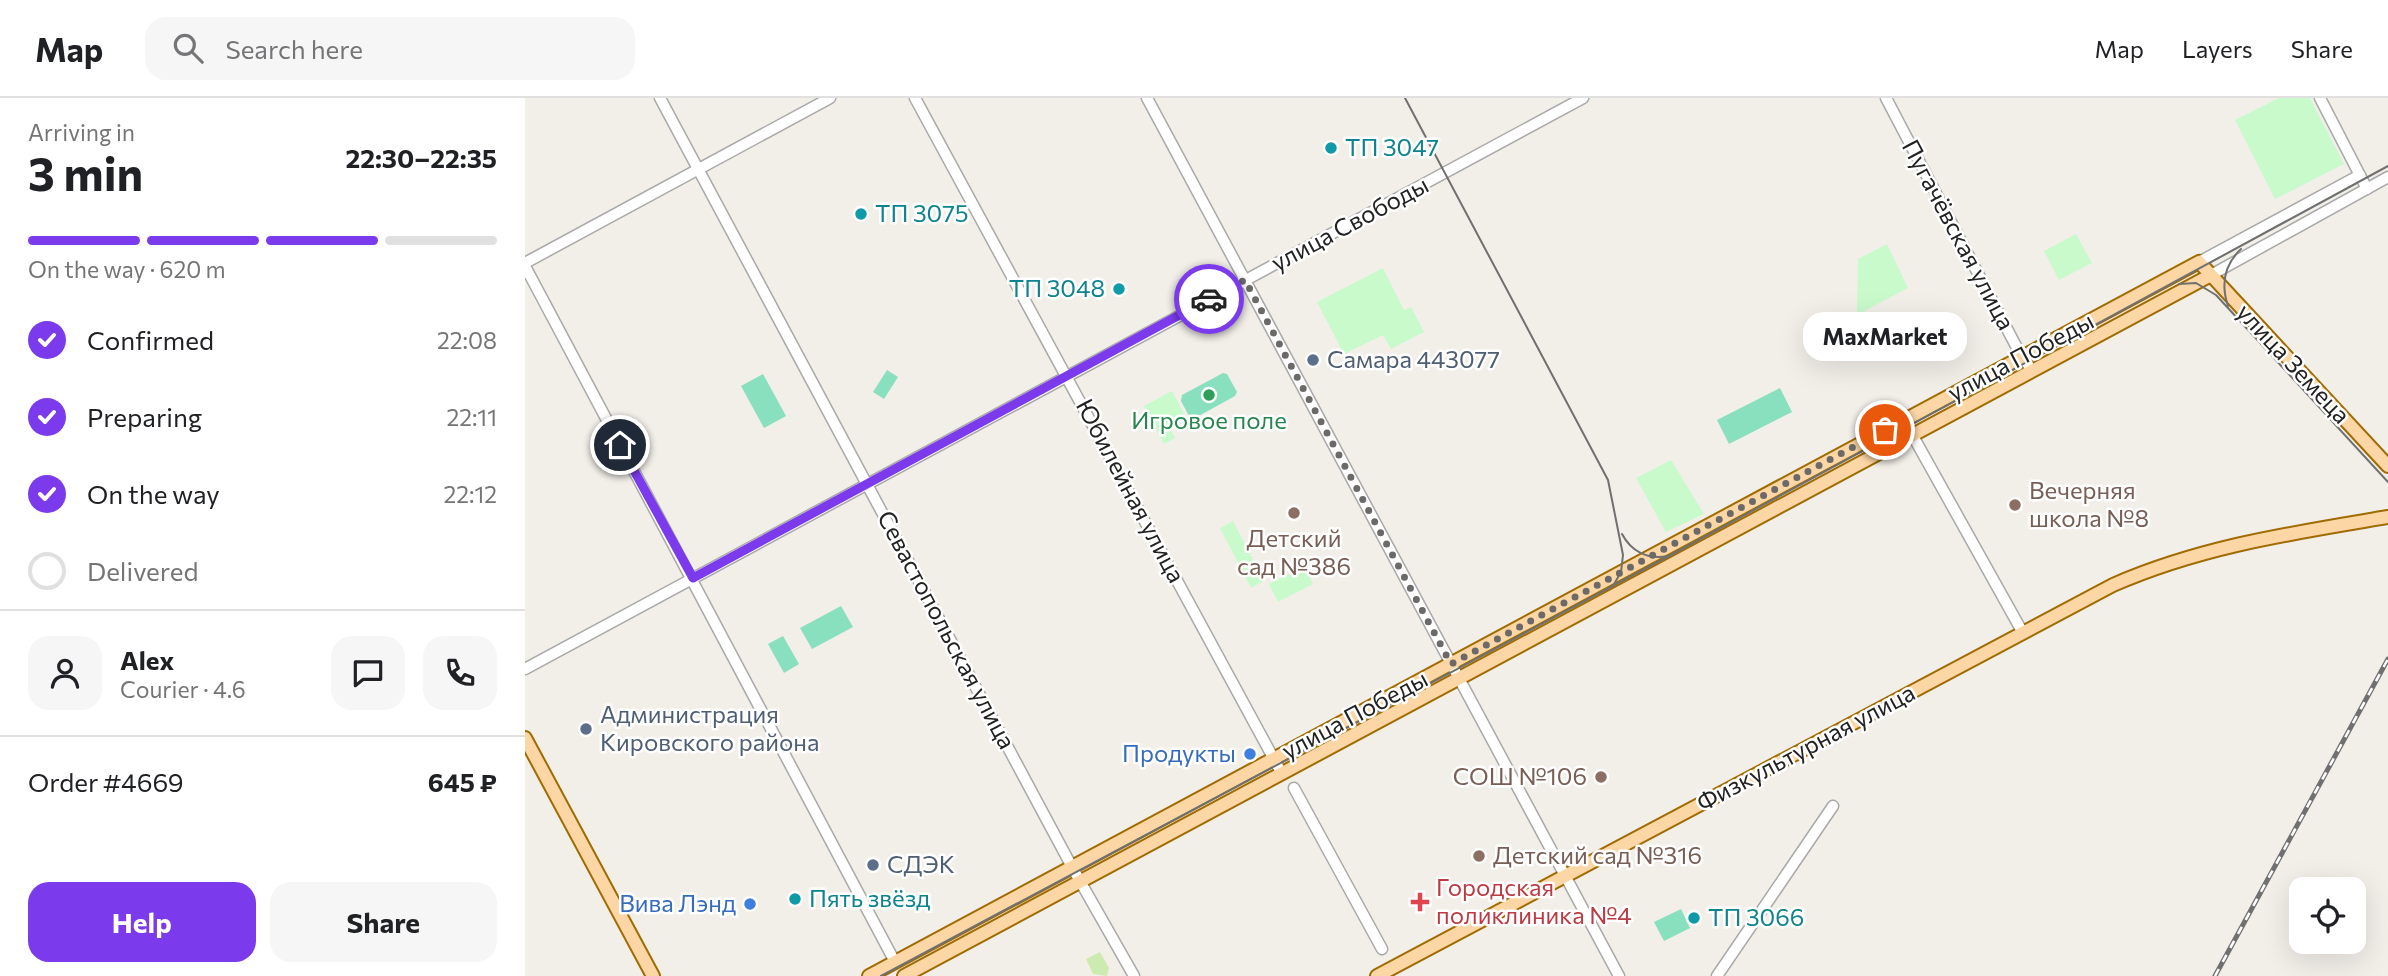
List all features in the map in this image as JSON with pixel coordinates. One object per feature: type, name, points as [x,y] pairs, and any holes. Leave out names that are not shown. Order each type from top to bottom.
[{"type":"main road","name":"улица Победы","points":[[869,976],[1069,861],[1273,759],[2199,262]]},
{"type":"main road","name":"улица Земеца","points":[[2199,262],[2388,466]]},
{"type":"main road","name":"улица Победы","points":[[902,976],[2211,275]]},
{"type":"main road","name":"Физкультурная улица","points":[[1377,976],[2113,585],[2154,567],[2244,541],[2388,517]]},
{"type":"main road","points":[[525,738],[653,976]]},
{"type":"main road","points":[[895,962],[902,976]]},
{"type":"street","name":"Севастопольская улица","points":[[660,98],[1069,861],[1134,976]]},
{"type":"street","points":[[830,98],[525,264],[895,962]]},
{"type":"street","name":"Юбилейная улица","points":[[915,98],[1068,375],[1282,774]]},
{"type":"street","points":[[1147,98],[1619,976]]},
{"type":"street","name":"улица Свободы","points":[[525,669],[1583,98]]},
{"type":"street","name":"Пугачёвская улица","points":[[1886,98],[2032,371]]},
{"type":"street","points":[[2320,98],[2367,189]]},
{"type":"street","name":"улица Победы","points":[[2199,262],[2360,175]]},
{"type":"street","name":"улица Победы","points":[[2211,275],[2385,178]]},
{"type":"street","points":[[1904,420],[2023,633]]},
{"type":"street","points":[[1294,788],[1382,949]]},
{"type":"street","points":[[1717,976],[1833,806]]},
{"type":"green space","points":[[2279,98],[2310,98],[2344,164],[2275,199],[2235,120]]},
{"type":"green space","points":[[2076,234],[2092,263],[2059,280],[2044,251]]},
{"type":"green space","points":[[1887,244],[1908,288],[1857,315],[1858,259]]},
{"type":"green space","points":[[1383,268],[1404,310],[1411,307],[1424,332],[1391,349],[1383,335],[1344,354],[1317,302]]},
{"type":"green space","points":[[887,370],[898,377],[884,399],[873,392]]},
{"type":"green space","name":"Игровое поле","points":[[1223,373],[1227,374],[1237,392],[1235,396],[1195,418],[1189,416],[1181,401],[1182,395]]},
{"type":"green space","points":[[763,374],[786,416],[764,428],[741,386]]},
{"type":"green space","points":[[1780,388],[1792,412],[1729,444],[1717,420]]},
{"type":"green space","points":[[1172,391],[1186,418],[1169,427],[1175,438],[1164,444],[1144,406]]},
{"type":"green space","points":[[1671,460],[1704,514],[1666,532],[1636,478]]},
{"type":"green space","points":[[1233,521],[1264,581],[1251,588],[1220,528]]},
{"type":"green space","points":[[1304,566],[1313,584],[1278,602],[1269,584]]},
{"type":"green space","points":[[841,606],[853,627],[812,649],[800,628]]},
{"type":"green space","points":[[783,636],[799,664],[784,673],[768,644]]},
{"type":"green space","points":[[1681,909],[1690,928],[1664,941],[1654,922]]},
{"type":"green space","points":[[1100,952],[1109,968],[1107,976],[1093,974],[1086,959]]},
{"type":"tram line","points":[[1405,98],[1608,480],[1623,555],[1621,572],[1613,586]]},
{"type":"tram line","points":[[881,976],[1671,555],[2388,166]]},
{"type":"tram line","points":[[2228,306],[2225,276],[2235,255],[2241,249]]},
{"type":"tram line","points":[[2179,284],[2196,283],[2216,295],[2388,482]]},
{"type":"tram line","points":[[1622,534],[1630,545],[1641,553],[1653,557],[1668,556]]},
{"type":"railway","points":[[2215,976],[2388,659]]},
{"type":"way so far","points":[[1209,299],[1245,280],[1451,664],[1885,430]]},
{"type":"place","name":"ТП 3047","points":[[1331,148]]},
{"type":"place","name":"ТП 3075","points":[[861,214]]},
{"type":"place","name":"ТП 3048","points":[[1119,289]]},
{"type":"place","name":"Самара 443077","points":[[1313,360]]},
{"type":"place","name":"Игровое поле","points":[[1209,395]]},
{"type":"place","name":"MaxMarket","points":[[1885,430]]},
{"type":"place","name":"Вечерняя школа №8","points":[[2015,505]]},
{"type":"place","name":"Детский сад №386","points":[[1294,513]]},
{"type":"place","name":"Администрация Кировского района","points":[[586,729]]},
{"type":"place","name":"Продукты","points":[[1250,754]]},
{"type":"place","name":"СОШ №106","points":[[1601,777]]},
{"type":"place","name":"Детский сад №316","points":[[1479,856]]},
{"type":"place","name":"СДЭК","points":[[873,865]]},
{"type":"place","name":"Пять звёзд","points":[[795,899]]},
{"type":"place","name":"Городская поликлиника №4","points":[[1420,902]]},
{"type":"place","name":"Вива Лэнд","points":[[750,904]]},
{"type":"place","name":"ТП 3066","points":[[1694,918]]},
{"type":"route","points":[[620,445],[693,578],[1209,299]]}]
